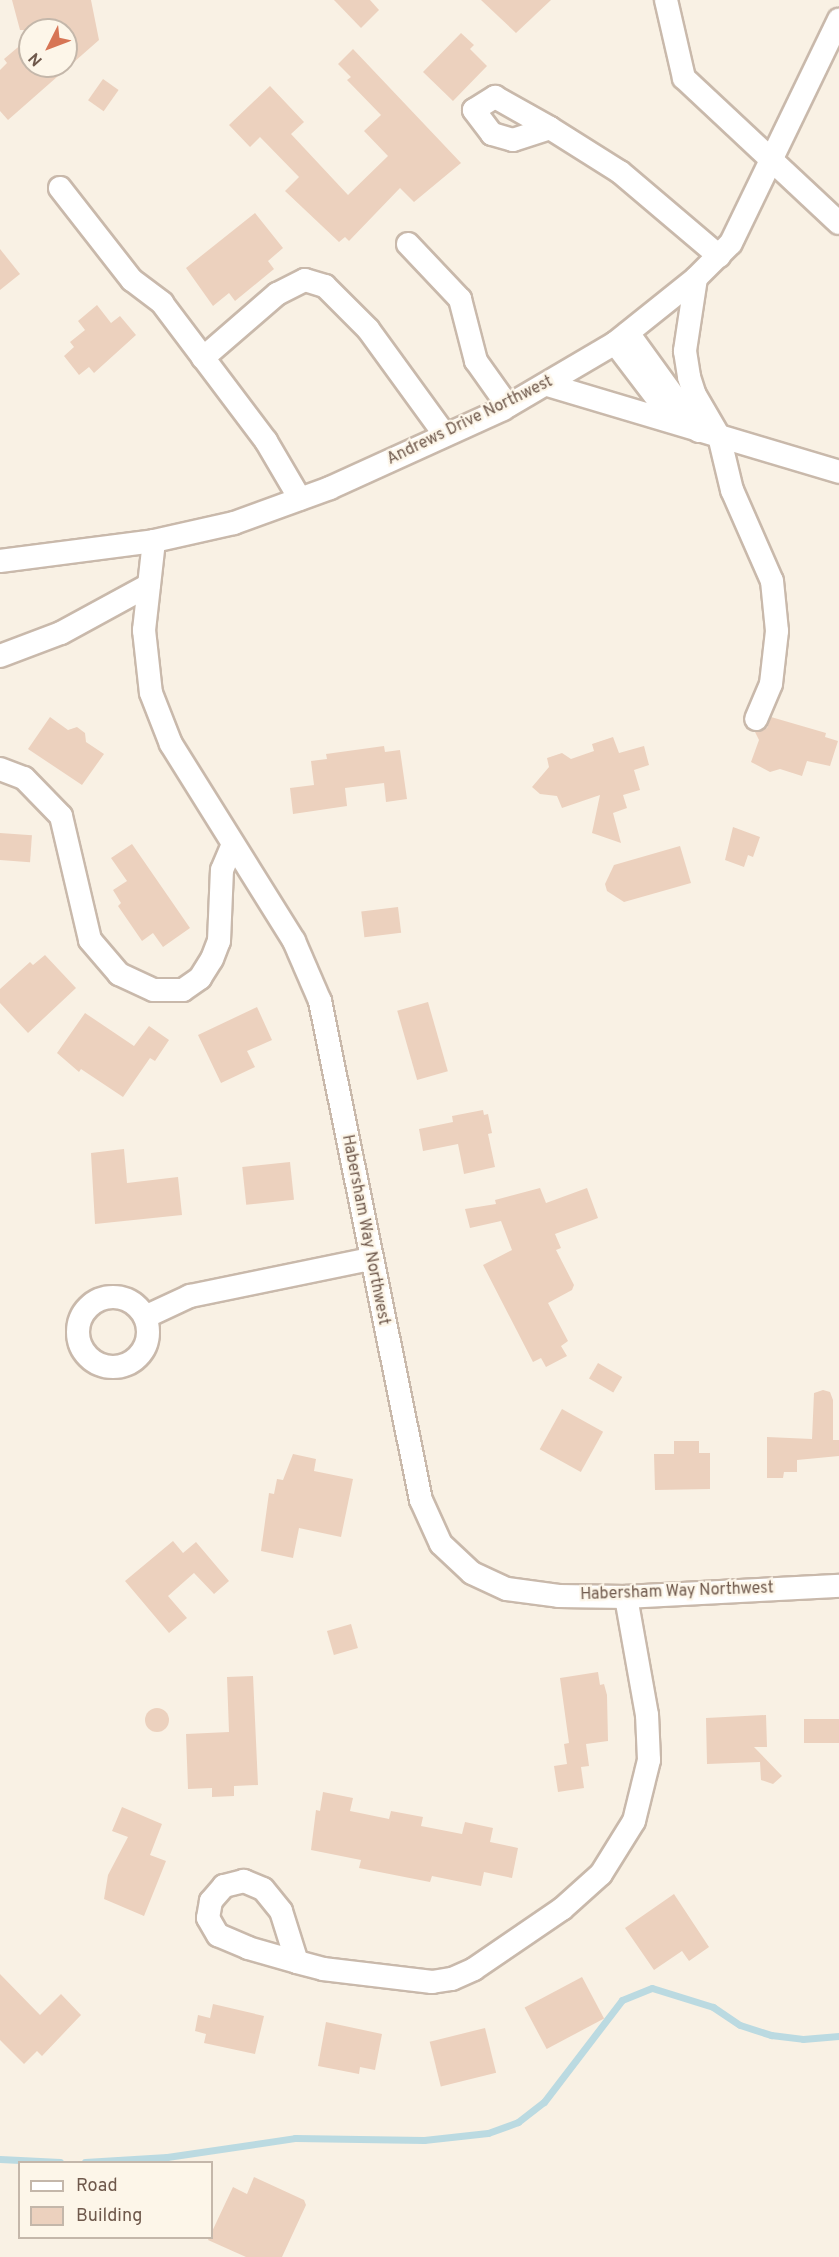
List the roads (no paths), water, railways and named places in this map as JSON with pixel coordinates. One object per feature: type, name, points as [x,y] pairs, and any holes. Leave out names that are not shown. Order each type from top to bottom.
[{"type":"street","points":[[666,0],[684,78],[773,158],[839,223]]},
{"type":"street","name":"Andrews Drive Northwest","points":[[0,561],[154,541],[234,523],[300,499],[508,406],[548,385],[621,338],[696,278],[731,243],[839,20]]},
{"type":"street","points":[[550,128],[620,172],[719,256]]},
{"type":"street","points":[[60,188],[132,280],[162,303],[266,441],[300,499]]},
{"type":"street","points":[[408,244],[460,299],[476,361],[508,406]]},
{"type":"street","points":[[696,278],[686,363],[695,395],[698,431]]},
{"type":"street","points":[[203,358],[277,294],[305,280],[324,286],[368,329],[446,435]]},
{"type":"street","points":[[621,338],[698,431],[732,490],[772,581],[777,631],[771,684],[756,719]]},
{"type":"street","points":[[548,385],[839,472]]},
{"type":"street","name":"Habersham Way Northwest","points":[[154,541],[144,630],[151,693],[171,744],[294,941],[320,1000],[370,1259],[421,1500],[441,1544],[472,1573],[507,1589],[559,1596],[626,1597],[839,1586]]},
{"type":"street","points":[[0,656],[61,633],[149,585]]},
{"type":"street","points":[[0,769],[24,778],[61,816],[90,940],[119,974],[154,990],[183,990],[200,978],[212,959],[219,941],[222,870],[233,843]]},
{"type":"street","points":[[145,1317],[190,1296],[370,1259]]},
{"type":"street","points":[[297,1962],[416,1982],[452,1979],[474,1969],[562,1909],[601,1874],[634,1821],[649,1760],[647,1715],[626,1597]]},
{"type":"waterway","points":[[101,2161],[167,2157],[295,2138],[424,2140],[488,2133],[518,2122],[544,2102],[622,2000],[652,1988],[713,2007],[740,2025],[771,2035],[803,2039],[839,2036]]},
{"type":"waterway","points":[[0,2159],[40,2161]]}]
